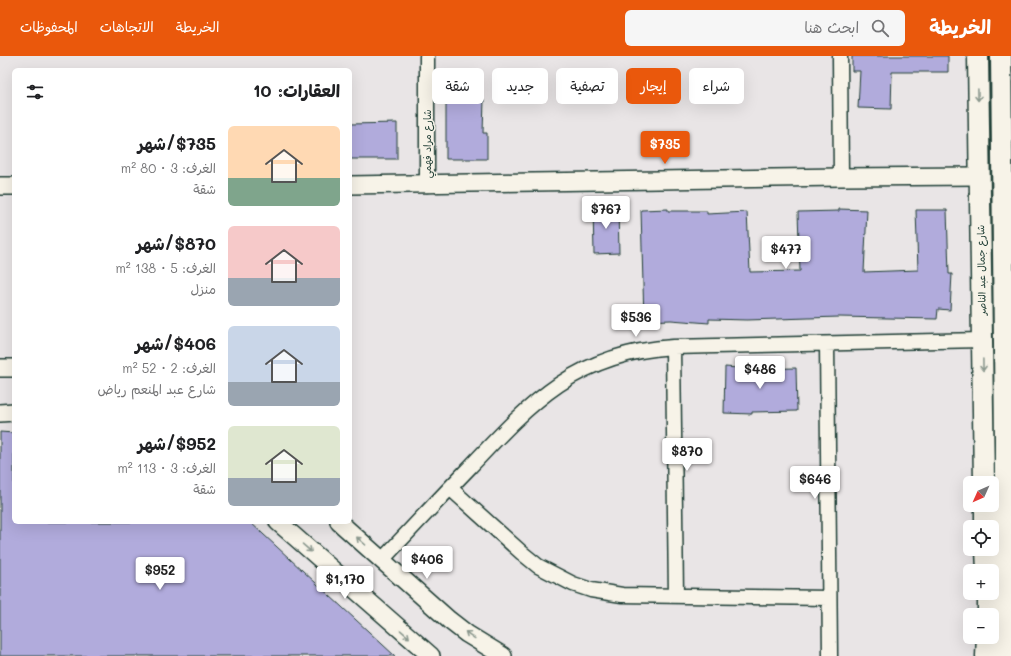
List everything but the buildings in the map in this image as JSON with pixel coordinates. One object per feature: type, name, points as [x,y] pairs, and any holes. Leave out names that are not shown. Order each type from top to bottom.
[{"type":"main road","name":"شارع جمال عبد الناصر","points":[[978,56],[984,476]]},
{"type":"main road","points":[[1001,56],[1008,440],[1005,656]]},
{"type":"main road","points":[[986,656],[987,644]]},
{"type":"street","name":"شارع مراد فهمي","points":[[427,56],[428,185]]},
{"type":"street","points":[[840,56],[841,177]]},
{"type":"street","points":[[352,185],[979,176]]},
{"type":"street","points":[[0,186],[12,186]]},
{"type":"street","points":[[382,560],[519,415],[560,382],[594,364],[637,351],[673,347],[982,340]]},
{"type":"street","points":[[827,344],[830,656]]},
{"type":"street","points":[[673,347],[676,596]]},
{"type":"street","points":[[0,368],[12,368]]},
{"type":"street","points":[[0,413],[12,412]]},
{"type":"street","points":[[450,488],[538,566],[555,576],[579,586],[622,595],[829,598]]},
{"type":"street","points":[[280,524],[431,656]]},
{"type":"street","points":[[341,524],[467,634],[503,656]]}]
